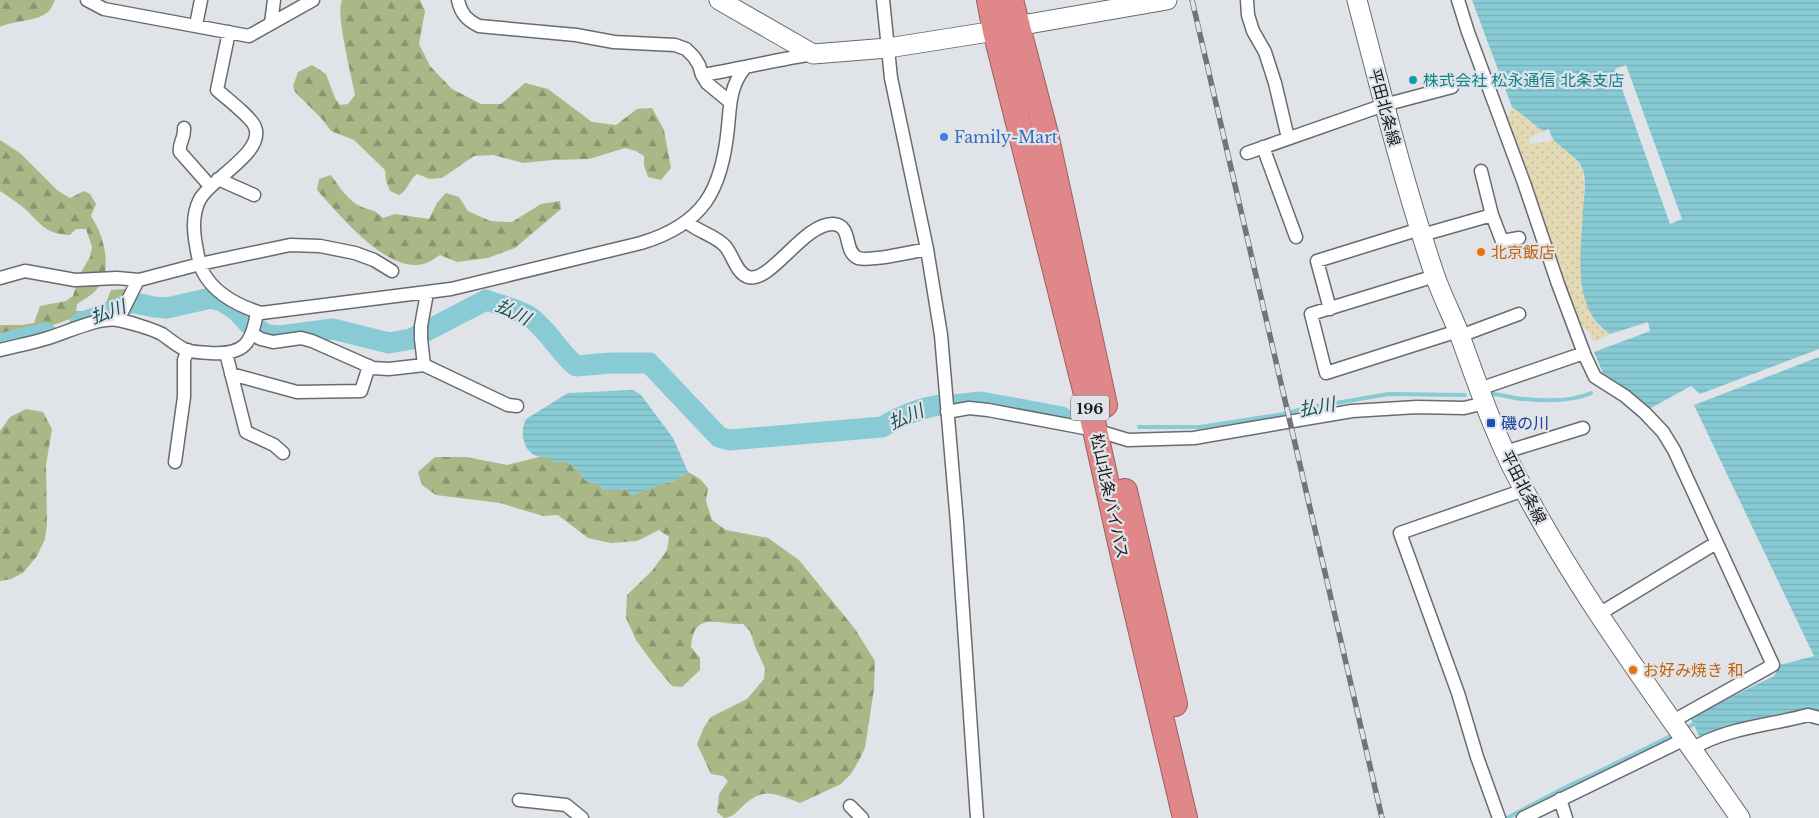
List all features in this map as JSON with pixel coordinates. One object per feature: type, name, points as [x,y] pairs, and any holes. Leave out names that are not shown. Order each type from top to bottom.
[{"type":"highway","name":"松山北条バイパス","points":[[989,0],[1006,28],[1046,134],[1104,433],[1125,568],[1185,818]]},
{"type":"highway","name":"松山北条バイパス","points":[[1006,28],[1011,0]]},
{"type":"highway","name":"松山北条バイパス","points":[[1104,433],[1202,818]]},
{"type":"main road","points":[[718,0],[813,54],[888,48],[1006,28],[1113,5],[1167,0]]},
{"type":"main road","name":"平田北条線","points":[[1357,0],[1384,105],[1435,276],[1505,452],[1548,534],[1599,614],[1740,818]]},
{"type":"street","points":[[87,0],[104,9],[125,6],[196,25],[249,36],[313,0]]},
{"type":"street","points":[[196,25],[201,0]]},
{"type":"street","points":[[271,23],[274,0]]},
{"type":"street","points":[[458,0],[460,10],[469,21],[479,26],[576,35],[614,42],[675,45],[686,49],[699,65],[706,83],[730,102]]},
{"type":"street","points":[[883,0],[891,78],[927,249],[941,334],[957,523],[977,818]]},
{"type":"street","points":[[1246,0],[1253,31],[1265,52],[1275,83],[1288,138]]},
{"type":"street","points":[[1458,0],[1558,284],[1595,377],[1625,396],[1663,432],[1674,450],[1773,665],[1682,735],[1524,818]]},
{"type":"street","points":[[229,32],[217,90],[255,126],[256,136],[252,148],[245,157],[214,182],[200,199],[194,213],[194,233],[200,264],[212,285],[223,294],[261,314],[451,289],[641,243],[664,235],[687,222],[702,208],[712,192],[725,152],[730,102],[737,77],[744,69]]},
{"type":"street","points":[[702,75],[744,69],[760,63],[813,54]]},
{"type":"street","points":[[1247,152],[1384,105],[1452,87]]},
{"type":"street","points":[[184,128],[185,136],[179,149],[180,152],[214,182],[254,195]]},
{"type":"street","points":[[1264,147],[1296,237]]},
{"type":"street","points":[[1480,171],[1492,215],[1502,242],[1519,238]]},
{"type":"street","points":[[1330,309],[1317,260],[1492,215]]},
{"type":"street","points":[[687,222],[724,245],[740,271],[747,276],[755,277],[781,260],[795,244],[824,226],[833,224],[845,230],[850,249],[859,258],[878,258],[927,249]]},
{"type":"street","points":[[0,278],[25,271],[75,280],[117,278],[138,280],[200,264],[290,245],[320,246],[361,255],[392,271]]},
{"type":"street","points":[[1435,276],[1311,314],[1326,373],[1459,334],[1519,314]]},
{"type":"street","points":[[118,320],[138,280]]},
{"type":"street","points":[[424,365],[421,326],[428,292]]},
{"type":"street","points":[[0,350],[47,338],[103,320],[118,320],[159,333],[188,350],[234,352],[242,348],[253,330],[257,312]]},
{"type":"street","points":[[253,330],[261,339],[273,342],[301,338],[312,341],[369,366],[389,369],[424,365],[508,405],[517,406]]},
{"type":"street","points":[[175,462],[184,397],[184,360],[188,350]]},
{"type":"street","points":[[226,353],[246,432],[274,445],[283,453]]},
{"type":"street","points":[[947,412],[969,408],[988,410],[1104,433],[1128,440],[1194,438],[1352,411],[1417,407],[1464,408],[1482,396],[1584,353]]},
{"type":"street","points":[[231,374],[297,392],[361,392],[369,366]]},
{"type":"street","points":[[1505,452],[1583,428]]},
{"type":"street","points":[[1499,818],[1477,757],[1458,693],[1400,533],[1524,490]]},
{"type":"street","points":[[1599,614],[1716,543]]},
{"type":"street","points":[[1682,735],[1702,743],[1730,733],[1808,715],[1819,718]]},
{"type":"street","points":[[1560,799],[1566,818]]},
{"type":"street","points":[[519,800],[566,805],[582,818]]},
{"type":"street","points":[[850,806],[862,818]]},
{"type":"green space","points":[[0,0],[55,0],[50,10],[44,15],[0,27]]},
{"type":"green space","points":[[342,0],[420,0],[425,11],[419,44],[430,66],[452,89],[481,104],[501,104],[525,83],[548,89],[592,122],[616,125],[637,109],[652,108],[664,130],[671,168],[661,180],[648,177],[644,165],[644,156],[636,151],[625,148],[589,159],[523,163],[493,155],[474,156],[442,178],[430,179],[417,174],[399,195],[390,191],[386,181],[385,170],[354,140],[331,131],[322,119],[295,92],[293,86],[298,72],[312,65],[326,74],[335,98],[340,105],[348,104],[355,95],[342,31],[340,7]]},
{"type":"green space","points":[[0,140],[20,153],[57,190],[70,198],[84,191],[90,194],[96,204],[91,216],[103,243],[106,263],[105,273],[96,290],[77,304],[76,311],[90,311],[105,305],[111,290],[124,289],[129,294],[121,301],[53,325],[0,339],[0,325],[34,323],[40,306],[66,301],[73,296],[80,274],[90,257],[92,247],[86,229],[76,229],[70,235],[53,232],[0,191]]},
{"type":"green space","points":[[331,175],[353,202],[375,211],[383,218],[395,214],[429,219],[437,203],[446,193],[459,197],[468,211],[490,221],[512,222],[541,204],[560,201],[561,209],[515,248],[488,258],[457,262],[440,255],[430,262],[409,264],[394,260],[364,239],[317,190],[319,179]]},
{"type":"green space","points":[[26,409],[43,412],[52,429],[46,465],[47,524],[45,539],[37,556],[23,573],[11,579],[0,581],[0,431],[10,417]]},
{"type":"green space","points":[[543,456],[549,457],[554,462],[568,462],[579,471],[585,480],[605,490],[625,490],[633,495],[661,484],[672,482],[688,472],[700,479],[708,488],[706,501],[712,520],[726,530],[768,538],[799,560],[855,629],[875,661],[874,689],[865,748],[851,774],[841,784],[800,803],[775,794],[762,794],[749,801],[733,815],[724,818],[717,812],[719,794],[728,781],[723,776],[711,774],[697,744],[704,727],[711,717],[747,699],[764,679],[765,668],[750,631],[743,624],[716,622],[702,624],[693,635],[691,647],[700,658],[700,670],[682,687],[672,686],[652,662],[636,640],[626,618],[627,595],[652,571],[667,550],[669,537],[659,530],[637,541],[611,543],[588,538],[558,515],[543,516],[500,503],[436,495],[422,485],[418,472],[435,457],[466,457],[507,465]]},
{"type":"sand","points":[[1512,107],[1543,131],[1528,139],[1530,144],[1553,139],[1572,154],[1583,171],[1590,312],[1599,327],[1610,334],[1594,342],[1589,332],[1581,325],[1562,279],[1507,120]]},
{"type":"water","points":[[1472,0],[1819,0],[1819,349],[1700,394],[1691,386],[1649,409],[1640,399],[1606,380],[1594,352],[1650,331],[1648,322],[1610,334],[1598,323],[1589,310],[1584,295],[1580,261],[1585,187],[1582,167],[1575,158],[1553,139],[1549,129],[1543,131],[1512,107]]},
{"type":"water","points":[[1819,357],[1819,712],[1803,709],[1750,720],[1699,736],[1690,717],[1774,676],[1780,665],[1814,656],[1694,405]]},
{"type":"water","points":[[633,390],[641,395],[673,438],[688,472],[672,482],[661,484],[633,495],[625,490],[605,490],[585,480],[579,471],[568,462],[554,462],[548,457],[536,456],[525,445],[523,429],[526,419],[568,393]]},
{"type":"pier","points":[[1626,65],[1682,219],[1670,224],[1615,69]]},
{"type":"waterway","name":"払川","points":[[80,323],[104,315],[131,302],[167,308],[211,298],[222,301],[236,310],[248,323],[267,335],[280,336],[333,329],[389,343],[411,339],[486,300],[526,314],[543,329],[576,366],[611,363],[649,363],[719,437],[729,440],[882,427],[911,413],[942,405]]},
{"type":"waterway","name":"払川","points":[[0,344],[46,333]]},
{"type":"waterway","name":"払川","points":[[1492,394],[1520,399],[1549,400],[1575,398],[1591,393]]},
{"type":"waterway","name":"払川","points":[[1139,427],[1200,427],[1284,414],[1306,408],[1389,394],[1465,395]]},
{"type":"waterway","name":"払川","points":[[953,405],[981,402],[1062,417]]},
{"type":"waterway","points":[[1685,729],[1694,724]]},
{"type":"waterway","points":[[1507,818],[1675,734]]},
{"type":"railway","points":[[1192,0],[1382,818]]},
{"type":"place","name":"株式会社 松永通信 北条支店","points":[[1413,80]]},
{"type":"place","name":"Family-Mart","points":[[944,137]]},
{"type":"place","name":"北京飯店","points":[[1481,252]]},
{"type":"place","name":"磯の川","points":[[1491,423]]},
{"type":"place","name":"お好み焼き 和","points":[[1633,670]]}]
